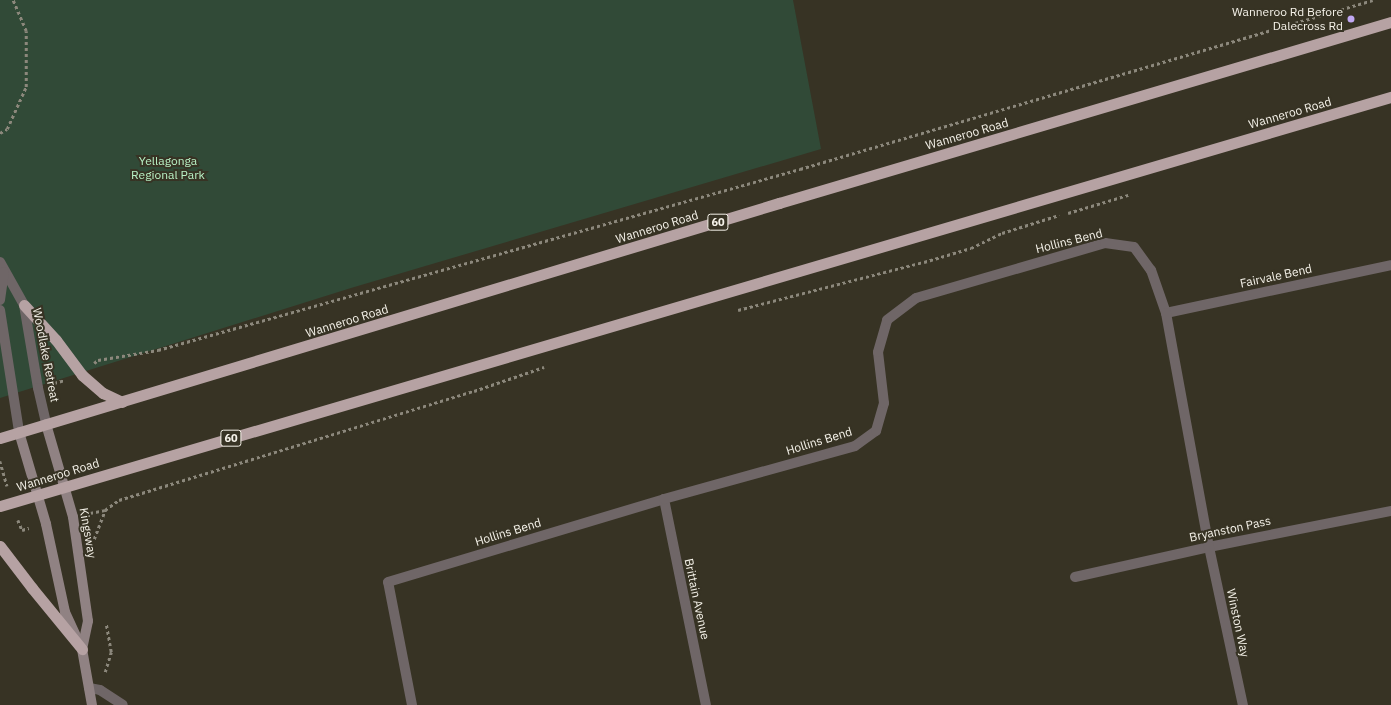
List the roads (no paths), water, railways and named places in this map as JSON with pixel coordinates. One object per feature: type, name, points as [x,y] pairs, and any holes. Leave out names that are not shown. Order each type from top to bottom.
[{"type":"highway","name":"Wanneroo Road","points":[[0,438],[779,203],[1391,22]]},
{"type":"highway","name":"Wanneroo Road","points":[[0,506],[1391,97]]},
{"type":"highway","points":[[24,305],[56,340],[82,375],[103,393],[122,402]]},
{"type":"highway","points":[[0,546],[82,649]]},
{"type":"main road","name":"Kingsway","points":[[46,424],[73,517],[88,621],[82,649]]},
{"type":"main road","name":"Kingsway","points":[[19,432],[38,496],[65,612],[82,649],[92,705]]},
{"type":"street","name":"Hollins Bend","points":[[412,705],[388,582],[664,498],[855,446],[876,431],[884,403],[878,352],[887,320],[916,298],[1105,243],[1134,247],[1151,270],[1166,313],[1209,547]]},
{"type":"street","name":"Fairvale Bend","points":[[1166,313],[1391,265]]},
{"type":"street","name":"Woodlake Retreat","points":[[0,300],[2,267]]},
{"type":"street","name":"Woodlake Retreat","points":[[2,267],[24,305],[38,388],[46,424]]},
{"type":"street","points":[[0,310],[19,432]]},
{"type":"street","name":"Brittain Avenue","points":[[664,498],[706,705]]},
{"type":"street","name":"Bryanston Pass","points":[[1075,577],[1209,547],[1391,511]]},
{"type":"street","name":"Winston Way","points":[[1209,547],[1243,705]]},
{"type":"street","points":[[89,688],[100,690],[123,705]]},
{"type":"place","name":"Wanneroo Rd Before Dalecross Rd","points":[[1351,19]]},
{"type":"park label","name":"Yellagonga Regional Park","points":[[168,168]]}]
